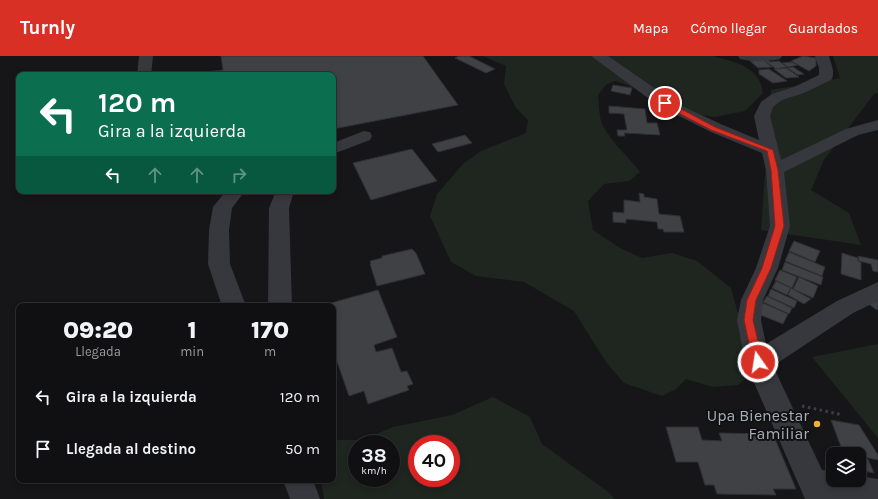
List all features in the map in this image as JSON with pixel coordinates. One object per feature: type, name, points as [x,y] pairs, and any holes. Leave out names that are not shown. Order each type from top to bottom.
[{"type":"street","points":[[144,72],[146,56]]},
{"type":"street","points":[[598,56],[624,72],[640,86],[686,115],[713,128],[770,150]]},
{"type":"street","points":[[745,56],[775,56]]},
{"type":"street","points":[[822,56],[826,68],[826,77],[799,90],[777,97],[766,105],[762,116],[775,170],[780,226],[766,268],[752,300],[748,320],[758,362],[816,491],[878,494]]},
{"type":"street","points":[[775,170],[852,132],[878,125]]},
{"type":"street","points":[[336,148],[364,136]]},
{"type":"street","points":[[233,303],[220,264],[219,230],[223,207],[234,194]]},
{"type":"street","points":[[280,303],[279,208],[284,194]]},
{"type":"street","points":[[758,362],[845,308],[878,291]]},
{"type":"street","points":[[299,483],[305,499]]},
{"type":"path","points":[[775,400],[843,415]]},
{"type":"shaded area","points":[[483,56],[713,56],[737,63],[751,71],[757,77],[761,84],[763,93],[745,111],[715,117],[693,114],[615,81],[606,85],[598,95],[602,124],[615,143],[640,172],[629,181],[604,184],[588,201],[593,230],[620,248],[642,258],[672,253],[697,261],[731,288],[743,332],[749,375],[738,385],[713,387],[686,379],[676,389],[662,396],[624,383],[606,362],[574,311],[524,282],[476,276],[451,262],[430,216],[437,194],[463,164],[481,151],[526,133],[528,120],[516,108],[504,84],[506,66]]},
{"type":"shaded area","points":[[833,56],[878,56],[878,93],[874,94],[824,160],[811,190],[849,213],[861,245],[761,230],[771,90],[840,78]]},
{"type":"shaded area","points":[[878,344],[878,438],[812,357]]},
{"type":"shaded area","points":[[493,397],[530,417],[542,444],[607,491],[615,499],[324,499],[321,483],[336,483],[336,440],[348,440],[348,487],[400,487],[400,435],[374,435],[393,427],[452,415]]},
{"type":"building","points":[[221,56],[423,56],[458,105],[336,128],[336,72],[207,72],[223,70]]},
{"type":"building","points":[[459,56],[469,56],[495,69],[486,73],[455,58]]},
{"type":"building","points":[[803,56],[816,58],[816,66],[809,71],[791,61]]},
{"type":"building","points":[[764,60],[772,67],[758,68],[750,61]]},
{"type":"building","points":[[767,60],[770,62],[779,61],[787,67],[776,69],[765,61]]},
{"type":"building","points":[[791,62],[798,65],[788,67],[782,63]]},
{"type":"building","points":[[793,67],[804,74],[798,75],[787,68]]},
{"type":"building","points":[[786,68],[799,77],[786,78],[774,69]]},
{"type":"building","points":[[769,69],[787,81],[773,83],[759,74],[759,70]]},
{"type":"building","points":[[613,85],[632,88],[630,95],[611,91]]},
{"type":"building","points":[[609,106],[645,109],[647,123],[657,123],[660,135],[624,133],[625,136],[618,136],[617,130],[627,130],[624,114],[609,113]]},
{"type":"building","points":[[465,135],[472,143],[438,152],[432,144]]},
{"type":"building","points":[[412,149],[437,181],[371,200],[353,163]]},
{"type":"building","points":[[639,193],[644,194],[644,197],[657,199],[659,214],[680,216],[684,232],[664,232],[663,229],[658,229],[657,222],[626,219],[626,223],[613,222],[613,212],[624,213],[624,200],[640,202]]},
{"type":"building","points":[[794,241],[820,251],[815,262],[789,251]]},
{"type":"building","points":[[412,249],[416,253],[425,274],[377,286],[370,261],[382,258],[382,256]]},
{"type":"building","points":[[789,252],[825,267],[822,276],[785,261]]},
{"type":"building","points":[[842,253],[858,258],[858,261],[861,262],[861,280],[841,274]]},
{"type":"building","points":[[858,256],[878,260],[878,272],[873,271],[871,264],[859,261]]},
{"type":"building","points":[[785,262],[823,277],[821,285],[782,270]]},
{"type":"building","points":[[780,270],[797,277],[792,288],[775,280]]},
{"type":"building","points":[[799,277],[818,286],[813,298],[793,289]]},
{"type":"building","points":[[776,281],[791,288],[787,295],[772,288]]},
{"type":"building","points":[[791,288],[811,299],[804,304],[788,295]]},
{"type":"building","points":[[771,289],[797,301],[794,308],[768,296]]},
{"type":"building","points":[[378,290],[397,337],[374,345],[376,352],[392,348],[401,372],[407,371],[413,384],[407,386],[409,390],[368,404],[364,391],[349,396],[336,359],[336,303],[331,303]]},
{"type":"building","points":[[767,296],[792,308],[789,314],[763,302]]},
{"type":"building","points":[[878,299],[877,310],[866,302]]},
{"type":"building","points":[[763,303],[788,314],[783,324],[758,314]]},
{"type":"building","points":[[831,420],[859,425],[878,455],[878,460],[866,457],[866,447],[841,447]]},
{"type":"building","points":[[666,427],[698,427],[702,440],[722,441],[719,433],[773,434],[796,489],[773,489],[776,495],[717,494],[714,485],[705,485],[698,462],[676,462]]},
{"type":"building","points":[[866,459],[868,459],[874,473],[866,472]]},
{"type":"place","name":"Upa Bienestar Familiar","points":[[817,424]]},
{"type":"route","points":[[665,103],[713,128],[770,150],[775,170],[780,226],[766,268],[752,300],[748,320],[758,362]]}]
